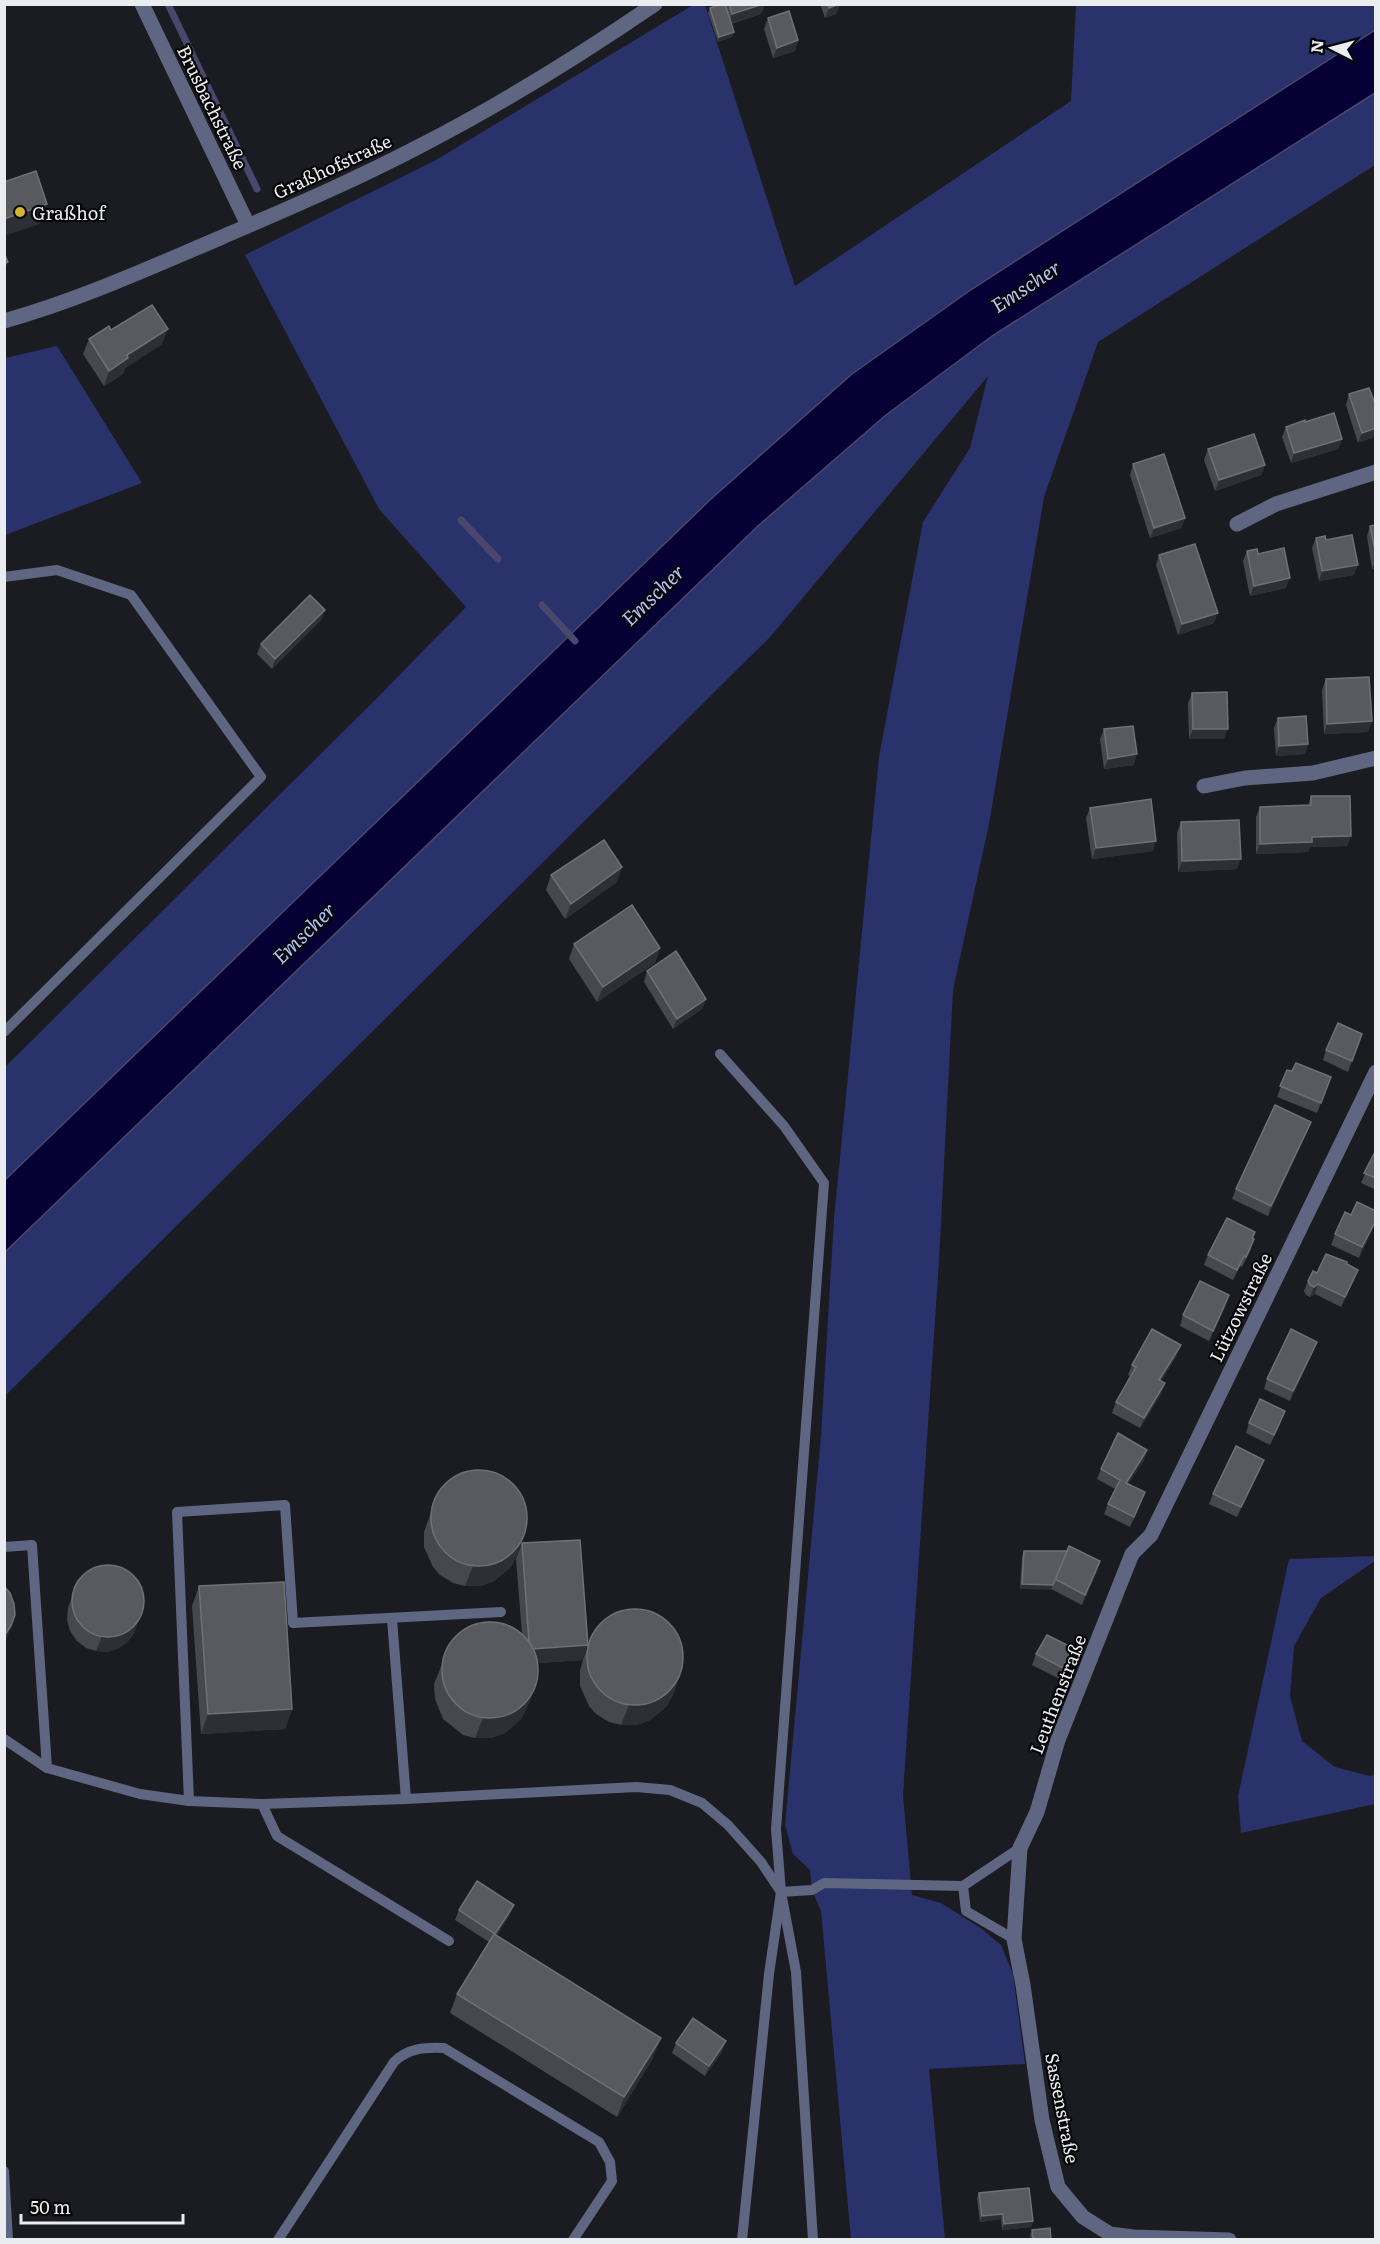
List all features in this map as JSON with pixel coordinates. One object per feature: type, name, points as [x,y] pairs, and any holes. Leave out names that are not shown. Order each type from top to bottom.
[{"type":"street","name":"Brusbachstraße","points":[[142,4],[248,225]]},
{"type":"street","name":"Graßhofstraße","points":[[4,321],[90,294],[365,174],[471,119],[606,38],[655,4]]},
{"type":"street","points":[[1237,524],[1276,504],[1376,472]]},
{"type":"street","points":[[1204,786],[1245,778],[1314,773],[1376,758]]},
{"type":"street","name":"Lützowstraße","points":[[1132,1554],[1151,1535],[1376,1072]]},
{"type":"street","name":"Leuthenstraße","points":[[1020,1848],[1036,1812],[1058,1740],[1132,1554]]},
{"type":"street","name":"Sassenstraße","points":[[1020,1848],[1014,1939],[1023,1985],[1042,2120],[1059,2187],[1083,2217],[1110,2234],[1133,2238],[1229,2240]]},
{"type":"lane","points":[[4,577],[57,570],[131,595],[261,777],[4,1032]]},
{"type":"lane","points":[[720,1054],[784,1126],[824,1183],[776,1829],[781,1892],[796,1972],[813,2240]]},
{"type":"lane","points":[[189,1801],[177,1512],[285,1505],[293,1623],[501,1612]]},
{"type":"lane","points":[[4,1547],[32,1545],[47,1768]]},
{"type":"lane","points":[[392,1619],[406,1799]]},
{"type":"lane","points":[[4,1739],[47,1768],[140,1794],[189,1801],[262,1804],[406,1799],[636,1786],[670,1790],[702,1803],[728,1825],[760,1862],[781,1892],[769,1974],[742,2240]]},
{"type":"lane","points":[[262,1804],[277,1836],[449,1941]]},
{"type":"lane","points":[[781,1892],[812,1890],[824,1883],[963,1886],[1020,1848]]},
{"type":"lane","points":[[963,1886],[966,1911],[1014,1939]]},
{"type":"lane","points":[[278,2240],[394,2062],[402,2055],[424,2047],[444,2048],[598,2142],[610,2162],[612,2181],[573,2240]]},
{"type":"lane","points":[[4,2171],[8,2240]]},
{"type":"shaded area","points":[[693,5],[705,5],[795,286],[1071,101],[1076,5],[1375,5],[1375,165],[1098,342],[1044,497],[989,824],[953,990],[939,1261],[903,1795],[912,1895],[941,1903],[982,1929],[1001,1945],[1013,1974],[1025,2064],[929,2069],[945,2239],[851,2239],[821,1911],[812,1890],[810,1870],[793,1854],[785,1825],[821,1436],[834,1219],[879,757],[923,522],[970,448],[988,376],[771,636],[5,1396],[5,1067],[466,607],[379,509],[245,255],[436,160]]},
{"type":"shaded area","points":[[57,346],[142,483],[5,535],[5,358]]},
{"type":"shaded area","points":[[1375,1556],[1375,1561],[1321,1598],[1294,1646],[1290,1696],[1302,1741],[1335,1767],[1370,1776],[1375,1775],[1375,1804],[1241,1833],[1238,1796],[1289,1559]]},
{"type":"water","name":"Emscher","points":[[1375,30],[1375,93],[992,336],[886,415],[759,525],[5,1252],[5,1180],[712,498],[852,374],[972,289]]},
{"type":"building","points":[[725,4],[734,32],[719,37],[710,8]]},
{"type":"building","points":[[729,4],[763,4],[732,14]]},
{"type":"building","points":[[789,11],[798,40],[777,48],[768,18]]},
{"type":"building","points":[[36,171],[47,204],[4,219],[4,182]]},
{"type":"building","points":[[152,305],[168,329],[127,355],[128,358],[109,371],[89,339],[109,326],[111,330]]},
{"type":"building","points":[[1369,388],[1376,406],[1376,428],[1362,433],[1349,394]]},
{"type":"building","points":[[1334,413],[1342,439],[1294,453],[1286,427]]},
{"type":"building","points":[[1254,434],[1265,465],[1219,480],[1208,449]]},
{"type":"building","points":[[1164,454],[1185,518],[1154,528],[1133,464]]},
{"type":"building","points":[[1376,525],[1376,555],[1370,526]]},
{"type":"building","points":[[1352,535],[1358,565],[1322,571],[1316,538],[1325,536],[1326,540]]},
{"type":"building","points":[[1195,544],[1218,613],[1182,624],[1159,555]]},
{"type":"building","points":[[1284,548],[1290,578],[1254,586],[1247,551],[1257,549],[1258,554]]},
{"type":"building","points":[[310,595],[325,610],[275,659],[261,644]]},
{"type":"building","points":[[1369,677],[1372,721],[1327,724],[1326,679]]},
{"type":"building","points":[[1227,692],[1228,729],[1193,729],[1192,693]]},
{"type":"building","points":[[1306,716],[1308,744],[1279,746],[1278,718]]},
{"type":"building","points":[[1133,726],[1137,754],[1108,759],[1104,729]]},
{"type":"building","points":[[1311,796],[1350,796],[1351,836],[1312,837],[1312,842],[1260,844],[1260,807],[1311,805]]},
{"type":"building","points":[[1151,799],[1156,841],[1096,848],[1090,808]]},
{"type":"building","points":[[1239,820],[1241,859],[1182,861],[1181,822]]},
{"type":"building","points":[[604,840],[622,867],[571,904],[551,875]]},
{"type":"building","points":[[632,905],[660,948],[603,987],[574,944]]},
{"type":"building","points":[[676,951],[706,999],[677,1019],[647,971]]},
{"type":"building","points":[[1338,1023],[1362,1034],[1352,1061],[1326,1050]]},
{"type":"building","points":[[1296,1063],[1331,1077],[1321,1103],[1280,1086],[1287,1070],[1292,1071]]},
{"type":"building","points":[[1275,1105],[1311,1122],[1271,1206],[1236,1189]]},
{"type":"building","points":[[1376,1150],[1376,1178],[1364,1173]]},
{"type":"building","points":[[1357,1202],[1376,1211],[1376,1220],[1362,1247],[1335,1234],[1345,1212],[1351,1215]]},
{"type":"building","points":[[1227,1218],[1255,1232],[1246,1257],[1244,1256],[1237,1270],[1208,1255]]},
{"type":"building","points":[[1326,1254],[1347,1262],[1358,1270],[1345,1297],[1318,1284],[1314,1287],[1308,1281],[1313,1271],[1317,1273]]},
{"type":"building","points":[[1200,1281],[1229,1295],[1213,1331],[1183,1315]]},
{"type":"building","points":[[1152,1329],[1181,1345],[1159,1380],[1165,1383],[1144,1418],[1116,1402],[1136,1367],[1132,1365]]},
{"type":"building","points":[[1291,1329],[1317,1342],[1293,1391],[1267,1379]]},
{"type":"building","points":[[1260,1399],[1285,1411],[1274,1435],[1249,1423]]},
{"type":"building","points":[[1118,1433],[1147,1450],[1126,1483],[1145,1492],[1134,1517],[1108,1504],[1120,1480],[1101,1469]]},
{"type":"building","points":[[1236,1446],[1264,1460],[1241,1507],[1213,1494]]},
{"type":"building","points":[[479,1470],[497,1474],[513,1484],[523,1500],[527,1518],[523,1536],[513,1552],[497,1562],[479,1566],[461,1562],[445,1552],[435,1536],[431,1518],[435,1500],[445,1484],[461,1474]]},
{"type":"building","points":[[580,1540],[588,1645],[532,1649],[529,1642],[522,1543]]},
{"type":"building","points":[[1069,1546],[1100,1561],[1085,1595],[1055,1579]]},
{"type":"building","points":[[1024,1551],[1067,1551],[1053,1585],[1022,1584]]},
{"type":"building","points":[[108,1565],[128,1571],[138,1581],[144,1601],[138,1621],[128,1631],[108,1637],[88,1631],[78,1621],[72,1601],[78,1581],[88,1571]]},
{"type":"building","points":[[284,1582],[292,1709],[208,1714],[199,1586]]},
{"type":"building","points":[[4,1586],[10,1593],[15,1615],[4,1636]]},
{"type":"building","points":[[635,1609],[653,1613],[669,1623],[679,1639],[683,1657],[679,1675],[669,1691],[653,1701],[635,1705],[617,1701],[601,1691],[591,1675],[587,1657],[591,1639],[601,1623],[617,1613]]},
{"type":"building","points":[[490,1622],[508,1626],[524,1636],[534,1652],[538,1670],[534,1688],[524,1704],[508,1714],[490,1718],[472,1714],[456,1704],[446,1688],[442,1670],[446,1652],[456,1636],[472,1626]]},
{"type":"building","points":[[1047,1635],[1073,1648],[1063,1668],[1036,1654]]},
{"type":"building","points":[[477,1881],[514,1905],[495,1934],[459,1910]]},
{"type":"building","points":[[494,1934],[661,2038],[624,2097],[457,1994]]},
{"type":"building","points":[[693,2018],[726,2041],[709,2066],[676,2043]]},
{"type":"building","points":[[1029,2188],[1033,2221],[1004,2224],[1003,2214],[982,2216],[979,2193]]},
{"type":"building","points":[[1050,2228],[1051,2240],[1033,2240],[1032,2230]]},
{"type":"waterway","points":[[168,4],[257,189]]},
{"type":"waterway","points":[[461,520],[498,559]]},
{"type":"waterway","points":[[542,605],[575,641]]},
{"type":"place","name":"Graßhof","points":[[20,212]]}]
